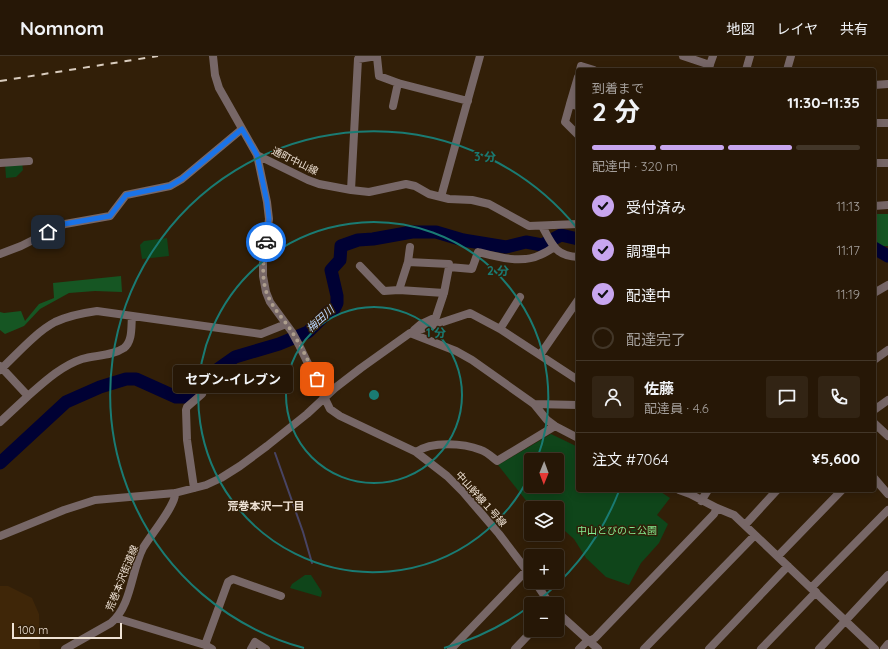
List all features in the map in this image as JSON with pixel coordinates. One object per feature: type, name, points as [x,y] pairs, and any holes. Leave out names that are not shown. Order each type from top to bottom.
[{"type":"street","name":"通町中山線","points":[[213,56],[215,75],[219,88],[257,155],[308,180],[319,184],[369,192],[406,184],[415,186],[429,194],[449,200],[472,200],[489,204],[529,226],[576,224]]},
{"type":"street","points":[[351,190],[358,59],[377,56],[379,76],[398,83],[468,101]]},
{"type":"street","points":[[441,197],[479,56]]},
{"type":"street","points":[[683,56],[709,67],[712,56]]},
{"type":"street","points":[[747,68],[750,56]]},
{"type":"street","points":[[788,68],[791,56]]},
{"type":"street","points":[[393,106],[398,83]]},
{"type":"street","points":[[876,85],[888,84]]},
{"type":"street","points":[[576,91],[574,105],[565,122],[576,133]]},
{"type":"street","points":[[876,123],[888,123]]},
{"type":"street","points":[[0,254],[21,246],[64,224],[110,216],[126,195],[170,186],[182,179],[242,129]]},
{"type":"street","points":[[257,155],[269,219],[263,263],[263,276],[266,292],[270,302],[292,332],[317,379],[324,399]]},
{"type":"street","points":[[0,163],[29,161]]},
{"type":"street","points":[[876,163],[888,163]]},
{"type":"street","points":[[876,206],[888,205]]},
{"type":"street","points":[[542,226],[554,247],[565,255],[576,257]]},
{"type":"street","points":[[398,290],[408,262],[410,247]]},
{"type":"street","points":[[408,262],[449,264],[449,267],[472,269],[478,252],[497,257],[530,259],[540,256],[554,247]]},
{"type":"street","points":[[360,266],[384,291],[398,290],[444,293]]},
{"type":"street","points":[[0,536],[95,500],[174,493],[206,485],[221,478],[240,466],[307,414],[335,388],[361,368],[421,324],[436,317],[444,293],[449,267]]},
{"type":"street","points":[[876,292],[888,285]]},
{"type":"street","points":[[500,329],[520,296]]},
{"type":"street","points":[[540,355],[576,303]]},
{"type":"street","points":[[28,396],[1,368],[42,331],[68,316],[97,311],[261,334],[286,324]]},
{"type":"street","points":[[410,333],[470,313],[500,329],[576,379]]},
{"type":"street","points":[[0,422],[55,374],[81,359],[114,352],[124,348],[130,340],[132,316]]},
{"type":"street","points":[[410,333],[456,351],[472,360],[534,404],[546,420],[576,437]]},
{"type":"street","points":[[876,359],[888,350]]},
{"type":"street","points":[[194,488],[187,440],[186,410],[187,407],[202,394]]},
{"type":"street","name":"中山幹線１号線","points":[[324,399],[330,409],[340,416],[416,452],[447,476],[463,492],[524,567]]},
{"type":"street","points":[[876,409],[888,400]]},
{"type":"street","points":[[534,404],[576,405]]},
{"type":"street","points":[[876,425],[888,436]]},
{"type":"street","points":[[416,452],[423,447],[451,444],[482,450],[497,461],[555,426]]},
{"type":"street","points":[[876,480],[888,494]]},
{"type":"street","points":[[684,492],[701,501],[734,515],[875,649]]},
{"type":"street","points":[[701,501],[707,492]]},
{"type":"street","points":[[746,525],[775,492]]},
{"type":"street","points":[[778,556],[840,492]]},
{"type":"street","name":"荒巻本沢街道線","points":[[65,649],[111,623],[116,618],[127,595],[143,549],[170,507],[175,497],[174,493]]},
{"type":"street","points":[[579,649],[585,643],[595,638],[622,611],[714,514],[717,508]]},
{"type":"street","points":[[761,649],[888,510]]},
{"type":"street","points":[[644,649],[755,534]]},
{"type":"street","points":[[709,649],[788,566]]},
{"type":"street","points":[[819,649],[888,575]]},
{"type":"street","points":[[451,649],[524,578]]},
{"type":"street","points":[[116,618],[209,647],[228,582],[233,579],[281,596]]},
{"type":"street","points":[[564,618],[598,649]]},
{"type":"street","points":[[515,649],[526,637]]},
{"type":"street","points":[[251,649],[255,642],[266,649]]},
{"type":"street","points":[[884,649],[888,644]]},
{"type":"shaded area","points":[[0,586],[8,586],[32,598],[39,614],[40,649],[0,649]]},
{"type":"green space","points":[[22,162],[23,170],[16,177],[6,178],[5,163]]},
{"type":"green space","points":[[876,214],[888,214],[888,246],[876,246]]},
{"type":"green space","points":[[167,238],[169,256],[142,259],[140,245],[144,241]]},
{"type":"green space","points":[[121,276],[122,292],[95,291],[69,293],[40,309],[24,326],[5,334],[0,330],[0,312],[21,311],[25,321],[39,304],[54,298],[53,283]]},
{"type":"green space","name":"中山とびのこ公園","points":[[551,434],[576,446],[576,492],[661,492],[670,498],[657,515],[668,524],[659,543],[641,563],[629,585],[606,577],[586,558],[574,539],[564,530],[564,501],[526,501],[498,465]]},
{"type":"green space","points":[[305,575],[311,575],[322,592],[321,597],[290,588],[292,584]]},
{"type":"waterway","name":"梅田川","points":[[0,463],[66,402],[100,387],[126,379],[136,379],[176,397],[185,397],[218,369],[235,357],[279,344],[308,332],[327,313],[334,309],[337,303],[337,296],[331,270],[340,260],[341,246],[358,240],[373,239],[412,232],[436,232],[463,240],[506,247],[526,242],[542,245],[561,235],[576,239]]},
{"type":"waterway","name":"梅田川","points":[[876,249],[888,256]]},
{"type":"waterway","points":[[275,453],[303,532],[312,563]]},
{"type":"railway","points":[[0,81],[158,56]]},
{"type":"way so far","points":[[266,242],[263,276],[266,292],[270,302],[292,332],[317,379]]},
{"type":"place","name":"セブン-イレブン","points":[[317,379]]},
{"type":"district","name":"荒巻本沢一丁目","points":[[266,506]]},
{"type":"route","points":[[48,232],[64,224],[110,216],[126,195],[170,186],[182,179],[242,129],[257,155],[267,202],[269,219],[266,242]]}]
